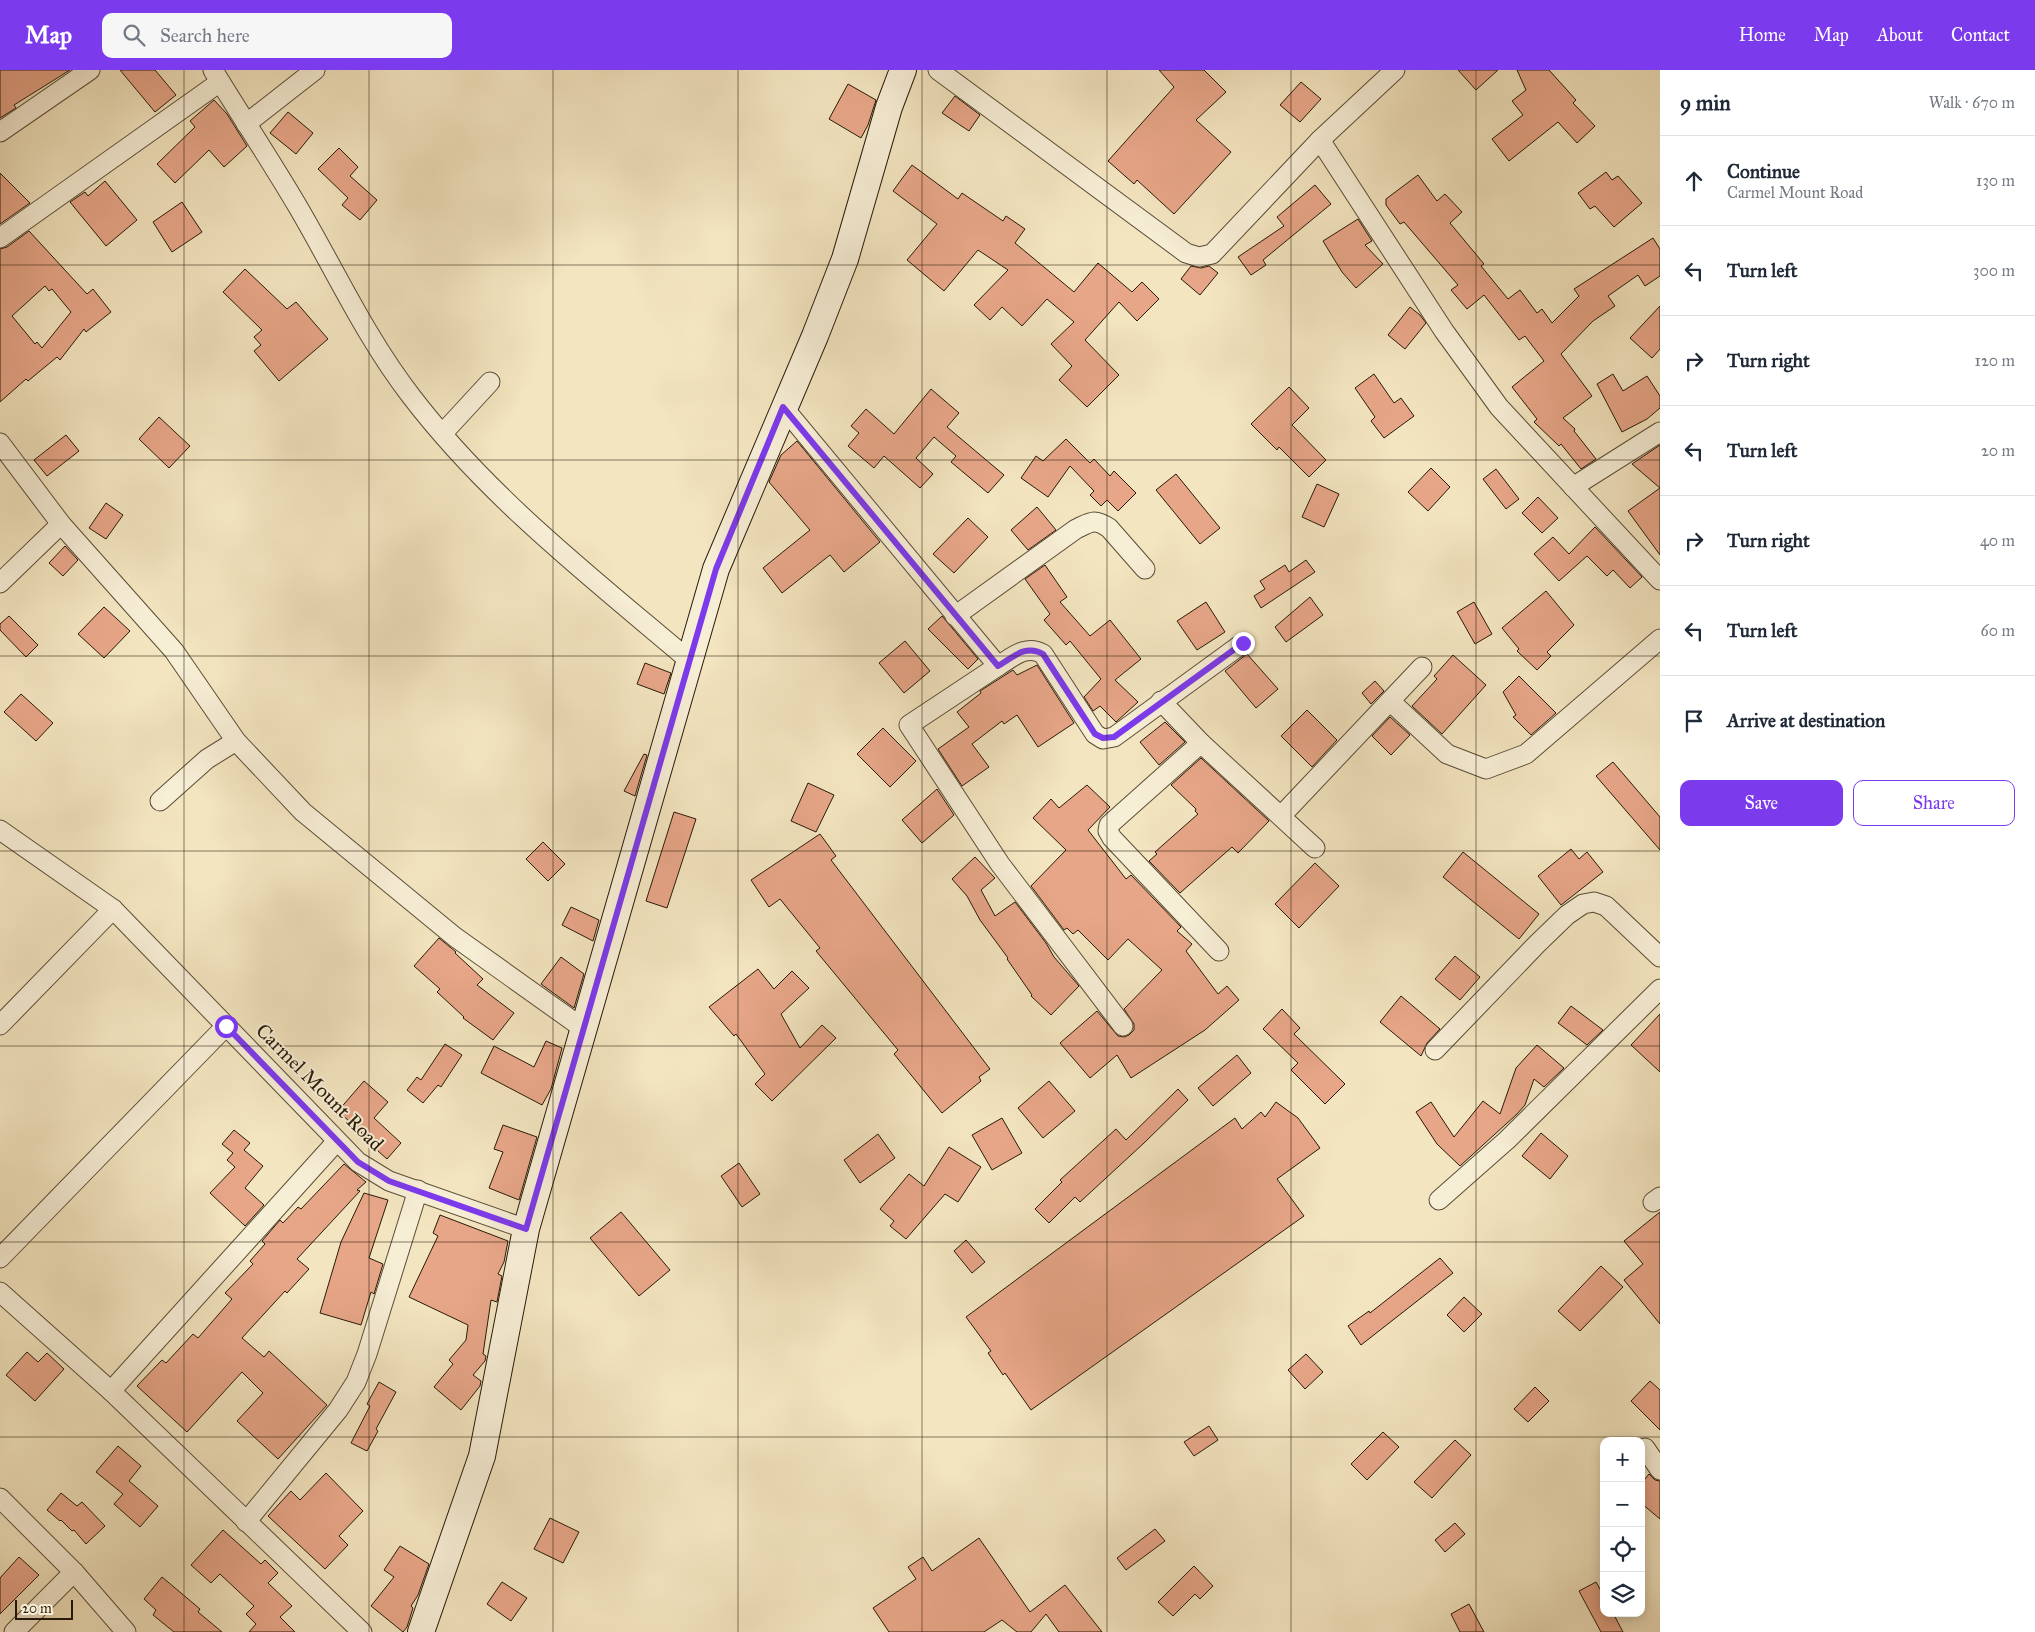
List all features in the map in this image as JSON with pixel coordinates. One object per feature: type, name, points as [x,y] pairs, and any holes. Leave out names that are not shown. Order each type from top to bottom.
[{"type":"street","points":[[0,132],[90,70]]},
{"type":"street","points":[[246,124],[315,70]]},
{"type":"street","points":[[421,1632],[482,1456],[526,1229],[716,569],[845,259],[889,107],[903,70]]},
{"type":"street","points":[[938,70],[1186,253],[1199,257],[1212,254],[1320,140],[1395,70]]},
{"type":"street","points":[[0,238],[216,76],[298,207],[361,320],[411,395],[475,470],[561,552],[690,661]]},
{"type":"street","points":[[1320,140],[1444,331],[1494,399],[1660,580]]},
{"type":"street","points":[[443,433],[490,382]]},
{"type":"street","points":[[783,407],[998,666]]},
{"type":"street","points":[[1573,486],[1660,432]]},
{"type":"street","points":[[0,443],[61,524],[174,651],[236,741],[302,812],[455,937],[584,1029]]},
{"type":"street","points":[[955,616],[1076,529],[1092,521],[1101,523],[1109,528],[1145,569]]},
{"type":"street","points":[[0,583],[61,524]]},
{"type":"street","points":[[1390,700],[1448,754],[1486,769],[1526,754],[1660,639]]},
{"type":"street","points":[[1124,1026],[1000,864],[909,725],[998,666],[1028,649],[1035,649],[1043,654],[1095,734],[1103,738],[1114,737],[1243,643]]},
{"type":"street","points":[[1280,816],[1422,667]]},
{"type":"street","points":[[1161,701],[1201,742],[1315,848]]},
{"type":"street","points":[[160,801],[207,760],[236,741]]},
{"type":"street","points":[[1201,742],[1108,825],[1108,830],[1112,838],[1219,951]]},
{"type":"street","name":"Carmel Mount Road","points":[[0,830],[113,909],[358,1162],[389,1181],[526,1229]]},
{"type":"street","points":[[1435,1050],[1537,944],[1567,915],[1583,904],[1594,902],[1606,906],[1660,957]]},
{"type":"street","points":[[0,1025],[113,909]]},
{"type":"street","points":[[1439,1200],[1507,1140],[1660,989]]},
{"type":"street","points":[[0,1258],[226,1026]]},
{"type":"street","points":[[111,1392],[337,1141]]},
{"type":"street","points":[[246,1522],[338,1410],[356,1382],[368,1354],[418,1190]]},
{"type":"street","points":[[0,1292],[111,1392],[362,1632]]},
{"type":"street","points":[[1645,1448],[1660,1470]]},
{"type":"street","points":[[0,1498],[74,1572],[126,1632]]},
{"type":"street","points":[[14,1632],[74,1572]]},
{"type":"building","points":[[0,70],[70,70],[14,105],[16,108],[0,118]]},
{"type":"building","points":[[120,70],[155,70],[176,95],[155,112]]},
{"type":"building","points":[[1159,70],[1204,70],[1226,92],[1196,120],[1231,152],[1174,214],[1137,180],[1134,184],[1108,161],[1174,87]]},
{"type":"building","points":[[1458,70],[1498,70],[1476,90]]},
{"type":"building","points":[[1517,70],[1549,70],[1576,100],[1573,103],[1595,126],[1577,143],[1558,122],[1509,161],[1492,139],[1523,115],[1512,101],[1526,90]]},
{"type":"building","points":[[1301,82],[1321,99],[1300,122],[1280,105]]},
{"type":"building","points":[[848,84],[876,100],[868,125],[861,138],[829,119]]},
{"type":"building","points":[[955,96],[980,115],[969,131],[942,113]]},
{"type":"building","points":[[214,100],[227,114],[247,146],[224,167],[209,150],[175,183],[157,164],[195,127],[190,121]]},
{"type":"building","points":[[288,112],[313,133],[296,154],[270,133]]},
{"type":"building","points":[[339,148],[358,167],[350,176],[377,200],[360,220],[342,205],[348,198],[318,169]]},
{"type":"building","points":[[912,165],[958,199],[962,193],[1003,221],[1006,216],[1025,229],[1015,243],[1074,292],[1098,263],[1132,292],[1142,282],[1159,299],[1137,321],[1119,302],[1085,340],[1119,375],[1087,407],[1059,380],[1072,366],[1051,344],[1074,322],[1047,299],[1022,326],[1002,307],[990,320],[974,305],[1008,270],[978,250],[944,291],[907,260],[937,224],[893,191]]},
{"type":"building","points":[[1606,172],[1612,180],[1618,176],[1642,203],[1614,227],[1595,206],[1590,209],[1578,193]]},
{"type":"building","points":[[0,173],[30,203],[0,224]]},
{"type":"building","points":[[1418,175],[1437,201],[1445,194],[1462,212],[1450,223],[1484,264],[1481,266],[1508,299],[1520,290],[1537,313],[1542,309],[1552,323],[1579,296],[1574,289],[1653,238],[1660,249],[1660,276],[1645,286],[1638,275],[1608,296],[1615,306],[1593,321],[1561,354],[1592,396],[1563,418],[1575,429],[1574,431],[1596,459],[1581,469],[1561,444],[1559,446],[1534,422],[1537,419],[1512,387],[1544,361],[1525,336],[1519,340],[1484,295],[1467,309],[1451,290],[1458,285],[1404,222],[1400,224],[1386,205],[1386,199]]},
{"type":"building","points":[[105,181],[137,220],[106,246],[70,202],[85,192],[88,196]]},
{"type":"building","points":[[1315,185],[1331,204],[1263,260],[1266,265],[1251,275],[1238,257],[1284,226],[1277,217]]},
{"type":"building","points":[[182,202],[202,232],[172,252],[153,222]]},
{"type":"building","points":[[1358,219],[1372,241],[1365,245],[1383,264],[1356,288],[1342,272],[1323,241]]},
{"type":"building","points":[[29,231],[87,294],[93,289],[111,312],[86,332],[84,329],[60,360],[57,357],[28,381],[26,379],[0,402],[0,249],[7,247]],"holes":[[[45,286],[49,291],[52,289],[71,312],[42,348],[37,342],[35,344],[12,316]]]},
{"type":"building","points":[[1191,266],[1201,268],[1209,266],[1218,273],[1200,295],[1181,279]]},
{"type":"building","points":[[245,269],[287,309],[296,302],[328,339],[279,381],[254,351],[261,345],[254,337],[262,330],[223,292]]},
{"type":"building","points":[[1660,306],[1660,349],[1652,358],[1630,338]]},
{"type":"building","points":[[1410,307],[1426,323],[1405,349],[1388,335]]},
{"type":"building","points":[[1374,374],[1394,403],[1401,398],[1414,416],[1384,438],[1371,421],[1375,417],[1355,388]]},
{"type":"building","points":[[1613,374],[1623,391],[1647,376],[1660,396],[1660,408],[1647,419],[1622,432],[1597,384]]},
{"type":"building","points":[[1289,387],[1309,408],[1292,425],[1326,460],[1309,477],[1279,447],[1277,450],[1251,424]]},
{"type":"building","points":[[931,389],[959,413],[947,427],[1004,475],[988,493],[951,462],[956,456],[934,437],[916,458],[933,474],[920,488],[884,456],[874,468],[848,446],[859,433],[851,426],[866,409],[894,434]]},
{"type":"building","points":[[159,417],[190,446],[169,468],[139,439]]},
{"type":"building","points":[[66,435],[79,451],[47,476],[34,460]]},
{"type":"building","points":[[1066,439],[1090,463],[1094,459],[1110,476],[1114,471],[1136,493],[1118,511],[1107,500],[1101,506],[1090,495],[1094,491],[1070,466],[1048,497],[1021,478],[1036,456],[1043,461]]},
{"type":"building","points":[[797,441],[880,542],[844,572],[830,555],[782,593],[763,568],[810,530],[769,482],[781,455]]},
{"type":"building","points":[[1660,445],[1660,488],[1632,464]]},
{"type":"building","points":[[1431,468],[1450,487],[1428,511],[1408,492]]},
{"type":"building","points":[[1496,469],[1519,499],[1506,509],[1483,479]]},
{"type":"building","points":[[1176,474],[1220,528],[1200,544],[1156,490]]},
{"type":"building","points":[[1317,484],[1339,494],[1324,527],[1302,517]]},
{"type":"building","points":[[1660,488],[1660,555],[1628,511]]},
{"type":"building","points":[[1538,497],[1558,518],[1542,533],[1522,513]]},
{"type":"building","points":[[106,503],[123,515],[106,539],[89,528]]},
{"type":"building","points":[[1037,507],[1056,530],[1028,550],[1011,530]]},
{"type":"building","points":[[968,518],[988,537],[954,573],[933,554]]},
{"type":"building","points":[[1595,527],[1642,577],[1630,588],[1613,570],[1607,576],[1587,556],[1559,581],[1534,554],[1553,537],[1569,554]]},
{"type":"building","points":[[65,546],[78,560],[63,576],[49,563]]},
{"type":"building","points":[[1306,560],[1315,572],[1261,608],[1254,596],[1265,589],[1260,581],[1285,565],[1289,572]]},
{"type":"building","points":[[1045,565],[1067,597],[1060,602],[1090,636],[1110,620],[1141,659],[1115,680],[1138,702],[1116,722],[1100,706],[1093,711],[1084,697],[1101,679],[1070,641],[1066,645],[1044,620],[1050,614],[1025,579]]},
{"type":"building","points":[[1546,591],[1574,625],[1547,652],[1551,656],[1537,670],[1517,651],[1519,649],[1502,628]]},
{"type":"building","points":[[1310,597],[1323,615],[1286,642],[1275,627]]},
{"type":"building","points":[[1206,602],[1225,632],[1197,650],[1177,621]]},
{"type":"building","points":[[1474,602],[1492,634],[1475,644],[1457,612]]},
{"type":"building","points":[[104,607],[130,631],[104,658],[78,634]]},
{"type":"building","points":[[9,616],[38,645],[26,657],[0,630],[0,624]]},
{"type":"building","points":[[942,616],[978,659],[968,669],[928,629]]},
{"type":"building","points":[[905,641],[930,671],[904,693],[879,663]]},
{"type":"building","points":[[1247,654],[1278,689],[1256,708],[1225,671]]},
{"type":"building","points":[[1453,655],[1486,685],[1442,734],[1412,706],[1437,679],[1434,676]]},
{"type":"building","points":[[645,663],[671,673],[664,694],[637,684]]},
{"type":"building","points":[[1037,665],[1074,723],[1038,747],[1017,715],[1004,724],[1002,721],[972,744],[989,767],[962,786],[938,749],[969,727],[957,712],[981,693],[980,691],[1013,670],[1017,675]]},
{"type":"building","points":[[1519,676],[1556,713],[1531,735],[1513,717],[1516,715],[1503,692]]},
{"type":"building","points":[[1375,681],[1384,691],[1371,704],[1362,693]]},
{"type":"building","points":[[21,694],[53,723],[36,741],[4,712]]},
{"type":"building","points":[[1307,710],[1337,740],[1312,767],[1281,736]]},
{"type":"building","points":[[1390,717],[1410,735],[1391,755],[1372,736]]},
{"type":"building","points":[[1165,722],[1185,742],[1159,765],[1140,742]]},
{"type":"building","points":[[883,728],[916,761],[890,787],[857,754]]},
{"type":"building","points":[[644,754],[647,755],[635,796],[624,791]]},
{"type":"building","points":[[1201,758],[1269,821],[1238,853],[1232,847],[1180,893],[1149,861],[1157,854],[1155,852],[1198,814],[1195,811],[1196,809],[1171,785]]},
{"type":"building","points":[[1613,762],[1660,817],[1660,850],[1596,776]]},
{"type":"building","points":[[808,783],[834,795],[816,832],[791,821]]},
{"type":"building","points":[[1087,785],[1110,807],[1088,830],[1126,879],[1131,875],[1181,927],[1177,931],[1192,944],[1186,951],[1218,994],[1227,986],[1239,1000],[1205,1030],[1131,1078],[1117,1055],[1090,1078],[1060,1043],[1097,1011],[1118,1036],[1124,1037],[1129,1035],[1134,1030],[1134,1024],[1124,1009],[1162,970],[1128,939],[1108,960],[1078,930],[1073,934],[1067,928],[1064,930],[1031,886],[1066,850],[1033,818],[1051,799],[1059,808]]},
{"type":"building","points":[[937,789],[954,815],[922,843],[902,820]]},
{"type":"building","points":[[674,812],[696,819],[667,908],[646,901]]},
{"type":"building","points":[[820,834],[836,856],[831,860],[990,1069],[979,1077],[981,1081],[942,1113],[894,1054],[898,1050],[816,951],[820,948],[780,899],[769,907],[751,880]]},
{"type":"building","points":[[543,842],[565,864],[548,881],[526,859]]},
{"type":"building","points":[[1571,849],[1579,859],[1587,852],[1603,872],[1561,905],[1538,876]]},
{"type":"building","points":[[1463,852],[1539,914],[1519,939],[1443,877]]},
{"type":"building","points":[[975,857],[995,878],[981,890],[995,916],[1015,902],[1046,943],[1054,957],[1079,986],[1051,1015],[1031,996],[1008,958],[980,920],[967,896],[952,879]]},
{"type":"building","points":[[1315,863],[1339,886],[1299,928],[1275,904]]},
{"type":"building","points":[[571,907],[599,920],[593,941],[562,925]]},
{"type":"building","points":[[439,938],[483,979],[477,985],[514,1013],[493,1040],[463,1018],[437,992],[440,989],[414,966]]},
{"type":"building","points":[[1455,956],[1480,977],[1460,1000],[1435,979]]},
{"type":"building","points":[[561,957],[584,974],[574,1008],[541,984]]},
{"type":"building","points":[[758,969],[774,989],[792,971],[809,988],[781,1014],[800,1048],[822,1025],[836,1038],[772,1101],[755,1084],[765,1074],[736,1034],[734,1036],[709,1007]]},
{"type":"building","points":[[1401,996],[1440,1029],[1427,1043],[1421,1056],[1380,1022]]},
{"type":"building","points":[[1571,1006],[1603,1030],[1587,1045],[1558,1023]]},
{"type":"building","points":[[1282,1009],[1300,1028],[1294,1034],[1345,1084],[1325,1104],[1291,1070],[1298,1063],[1263,1029]]},
{"type":"building","points":[[1660,1014],[1660,1072],[1631,1045]]},
{"type":"building","points":[[546,1041],[562,1048],[551,1089],[542,1105],[481,1073],[494,1046],[534,1067]]},
{"type":"building","points":[[445,1044],[462,1055],[441,1087],[438,1085],[423,1103],[407,1090],[417,1077],[421,1080]]},
{"type":"building","points":[[1537,1045],[1564,1068],[1544,1087],[1534,1079],[1525,1105],[1460,1166],[1437,1144],[1416,1112],[1431,1102],[1454,1137],[1483,1101],[1500,1114],[1516,1068]]},
{"type":"building","points":[[1237,1055],[1251,1073],[1213,1106],[1198,1088]]},
{"type":"building","points":[[364,1081],[388,1102],[374,1118],[401,1143],[387,1159],[360,1135],[362,1133],[338,1111]]},
{"type":"building","points":[[1049,1081],[1075,1111],[1043,1138],[1018,1108]]},
{"type":"building","points":[[1178,1089],[1188,1100],[1080,1202],[1075,1197],[1049,1223],[1035,1209],[1062,1182],[1060,1180],[1116,1129],[1126,1140]]},
{"type":"building","points":[[1276,1102],[1298,1118],[1320,1148],[1277,1179],[1304,1216],[1031,1410],[1005,1373],[1003,1375],[988,1353],[991,1351],[966,1317],[1235,1118],[1242,1129],[1261,1112],[1265,1117]]},
{"type":"building","points":[[1002,1118],[1022,1153],[992,1170],[972,1135]]},
{"type":"building","points":[[503,1125],[537,1137],[519,1200],[489,1188],[503,1152],[494,1149]]},
{"type":"building","points":[[234,1130],[250,1143],[244,1150],[263,1166],[245,1188],[264,1205],[245,1226],[210,1193],[235,1167],[227,1160],[233,1153],[222,1144]]},
{"type":"building","points":[[1541,1133],[1568,1156],[1550,1179],[1522,1156]]},
{"type":"building","points":[[878,1134],[895,1158],[860,1183],[844,1160]]},
{"type":"building","points":[[949,1147],[981,1167],[958,1202],[945,1194],[906,1239],[890,1226],[894,1221],[880,1209],[909,1174],[924,1186]]},
{"type":"building","points":[[739,1163],[760,1194],[742,1207],[721,1176]]},
{"type":"building","points":[[344,1164],[366,1182],[357,1190],[360,1191],[297,1259],[309,1269],[287,1293],[285,1291],[242,1338],[264,1357],[269,1351],[327,1405],[278,1459],[237,1421],[263,1393],[242,1372],[187,1432],[137,1386],[162,1360],[166,1363],[193,1334],[198,1338],[232,1299],[225,1293],[253,1264],[250,1261],[265,1244],[262,1241],[280,1220],[283,1223],[298,1207],[301,1209]]},
{"type":"building","points":[[364,1193],[388,1200],[369,1258],[383,1264],[374,1294],[371,1292],[361,1325],[320,1313],[341,1242]]},
{"type":"building","points":[[621,1212],[670,1270],[639,1296],[590,1238]]},
{"type":"building","points":[[1660,1212],[1660,1324],[1624,1280],[1643,1264],[1624,1241]]},
{"type":"building","points":[[440,1215],[508,1241],[504,1262],[498,1274],[502,1276],[497,1302],[491,1300],[483,1354],[486,1356],[485,1361],[473,1375],[481,1381],[480,1386],[461,1410],[434,1387],[453,1364],[449,1360],[466,1340],[468,1325],[409,1297],[438,1236],[433,1233]]},
{"type":"building","points":[[966,1240],[985,1262],[972,1273],[954,1251]]},
{"type":"building","points":[[1440,1258],[1453,1273],[1361,1345],[1348,1326],[1369,1311],[1370,1313]]},
{"type":"building","points":[[1601,1266],[1623,1287],[1580,1331],[1558,1311]]},
{"type":"building","points":[[1464,1297],[1482,1314],[1464,1332],[1447,1315]]},
{"type":"building","points":[[27,1352],[38,1362],[47,1353],[64,1369],[35,1401],[6,1375]]},
{"type":"building","points":[[1306,1354],[1323,1372],[1305,1389],[1288,1370]]},
{"type":"building","points":[[1650,1381],[1660,1390],[1660,1430],[1631,1401]]},
{"type":"building","points":[[379,1382],[396,1392],[376,1429],[378,1431],[367,1451],[351,1443],[370,1406],[367,1404]]},
{"type":"building","points":[[1535,1387],[1549,1401],[1528,1422],[1514,1409]]},
{"type":"building","points":[[1209,1426],[1218,1440],[1194,1456],[1184,1442]]},
{"type":"building","points":[[1383,1432],[1399,1447],[1367,1480],[1351,1464]]},
{"type":"building","points":[[1455,1440],[1471,1455],[1432,1498],[1414,1482]]},
{"type":"building","points":[[118,1446],[141,1466],[129,1481],[158,1506],[140,1527],[114,1504],[123,1494],[96,1472]]},
{"type":"building","points":[[326,1473],[363,1511],[339,1536],[348,1545],[325,1569],[268,1516],[291,1491],[300,1500]]},
{"type":"building","points":[[1649,1474],[1655,1480],[1660,1481],[1660,1519],[1645,1506],[1645,1479]]},
{"type":"building","points":[[61,1493],[77,1506],[82,1502],[105,1526],[86,1544],[74,1530],[72,1531],[47,1510]]},
{"type":"building","points":[[550,1518],[579,1532],[563,1563],[534,1549]]},
{"type":"building","points":[[1455,1523],[1465,1534],[1445,1552],[1435,1540]]},
{"type":"building","points":[[1155,1529],[1165,1541],[1126,1570],[1117,1558]]},
{"type":"building","points":[[223,1530],[261,1564],[265,1560],[278,1573],[268,1583],[292,1606],[280,1617],[295,1632],[249,1632],[256,1624],[246,1614],[254,1606],[220,1574],[211,1583],[191,1565]]},
{"type":"building","points":[[979,1538],[1030,1612],[1065,1585],[1102,1632],[1059,1632],[1046,1614],[1031,1632],[1017,1632],[1002,1620],[984,1632],[889,1632],[873,1608],[916,1579],[908,1567],[923,1557],[932,1571]]},
{"type":"building","points":[[400,1546],[429,1564],[418,1595],[411,1606],[413,1608],[407,1627],[403,1632],[371,1606],[394,1577],[384,1570]]},
{"type":"building","points":[[19,1557],[39,1575],[0,1614],[0,1578]]},
{"type":"building","points":[[1194,1566],[1213,1586],[1200,1599],[1195,1594],[1173,1616],[1158,1602]]},
{"type":"building","points":[[162,1577],[200,1609],[198,1612],[222,1632],[174,1632],[153,1615],[156,1610],[144,1599]]},
{"type":"building","points":[[502,1582],[527,1598],[511,1621],[487,1604]]},
{"type":"building","points":[[1596,1582],[1600,1589],[1600,1617],[1615,1617],[1623,1632],[1601,1632],[1579,1591]]},
{"type":"building","points":[[1469,1604],[1484,1632],[1460,1632],[1451,1614]]},
{"type":"route","points":[[226,1026],[358,1162],[389,1181],[526,1229],[716,569],[783,407],[998,666],[1028,649],[1035,649],[1043,654],[1095,734],[1103,738],[1114,737],[1243,643]]}]
